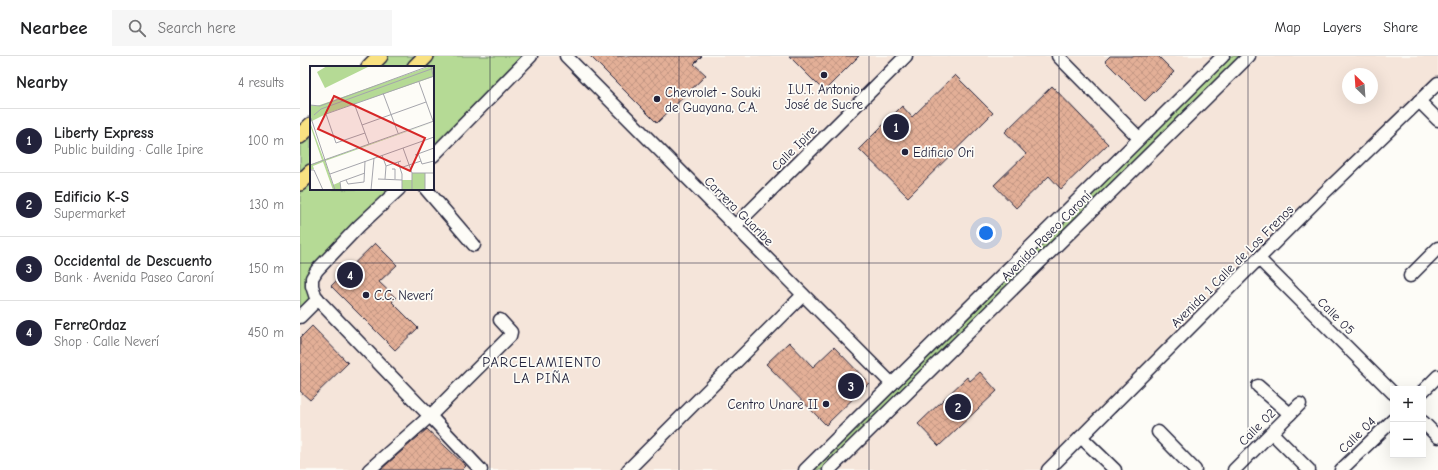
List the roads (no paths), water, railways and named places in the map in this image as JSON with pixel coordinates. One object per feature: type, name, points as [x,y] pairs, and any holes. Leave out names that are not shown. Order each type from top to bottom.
[{"type":"main road","points":[[370,66],[380,56]]},
{"type":"main road","points":[[416,66],[426,56]]},
{"type":"main road","points":[[300,136],[310,126]]},
{"type":"main road","points":[[300,183],[310,173]]},
{"type":"street","points":[[434,155],[531,56]]},
{"type":"street","name":"Carrera Guaribe","points":[[566,56],[892,384]]},
{"type":"street","name":"Calle Ipire","points":[[735,226],[906,56]]},
{"type":"street","points":[[1058,56],[1139,138]]},
{"type":"street","name":"Avenida Paseo Caroní","points":[[805,470],[1223,56]]},
{"type":"street","name":"Avenida Paseo Caroní","points":[[829,470],[1249,56]]},
{"type":"street","name":"Avenida 1 Calle de Los Frenos","points":[[1048,470],[1258,259],[1438,83]]},
{"type":"street","points":[[1419,101],[1438,120]]},
{"type":"street","points":[[398,190],[323,262],[312,278],[312,286],[318,299],[481,470]]},
{"type":"street","points":[[427,190],[474,245]]},
{"type":"street","points":[[1410,276],[1438,248]]},
{"type":"street","name":"Calle 05","points":[[1258,259],[1390,390]]},
{"type":"street","points":[[628,470],[803,295]]},
{"type":"street","points":[[300,317],[318,299]]},
{"type":"street","points":[[369,470],[430,416],[510,336],[511,332],[500,320]]},
{"type":"street","points":[[1426,388],[1438,376]]},
{"type":"street","points":[[1258,386],[1290,414]]},
{"type":"street","name":"Calle 02","points":[[1234,470],[1300,404]]},
{"type":"street","name":"Calle 04","points":[[1341,470],[1391,422]]},
{"type":"street","points":[[1426,425],[1438,437]]},
{"type":"street","points":[[1158,432],[1195,470]]},
{"type":"street","points":[[1272,433],[1309,470]]},
{"type":"street","points":[[1081,437],[1115,470]]},
{"type":"place","name":"I.U.T. Antonio José de Sucre","points":[[824,75]]},
{"type":"place","name":"Chevrolet - Souki de Guayana, C.A.","points":[[657,99]]},
{"type":"place","name":"Liberty Express","points":[[896,127]]},
{"type":"place","name":"Edificio Ori","points":[[905,152]]},
{"type":"place","name":"FerreOrdaz","points":[[350,275]]},
{"type":"place","name":"C.C. Neverí","points":[[366,295]]},
{"type":"place","name":"Occidental de Descuento","points":[[851,386]]},
{"type":"place","name":"Centro Unare II","points":[[826,404]]},
{"type":"place","name":"Edificio K-S","points":[[958,407]]},
{"type":"district","name":"PARCELAMIENTO LA PIÑA","points":[[542,370]]}]
